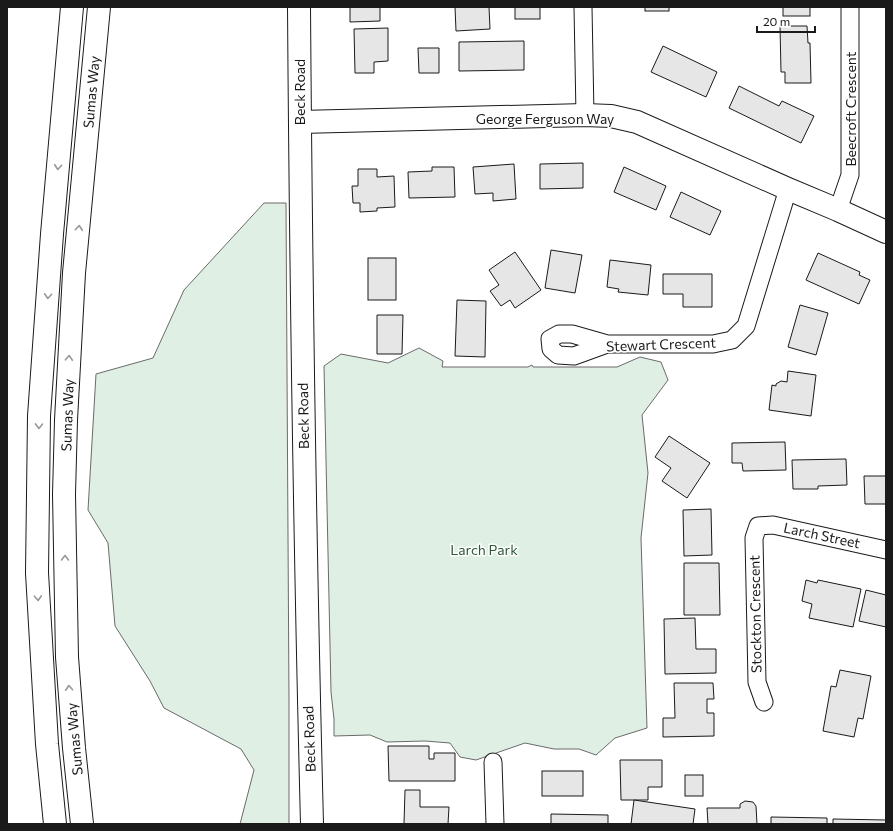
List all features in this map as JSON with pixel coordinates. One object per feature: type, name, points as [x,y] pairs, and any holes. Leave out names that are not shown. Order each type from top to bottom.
[{"type":"main road","points":[[61,128],[64,7]]},
{"type":"main road","name":"Sumas Way","points":[[55,824],[47,744],[37,573],[39,416],[52,234],[72,7]]},
{"type":"main road","name":"Sumas Way","points":[[82,824],[67,657],[64,494],[66,420],[74,273],[99,7]]},
{"type":"main road","name":"Beck Road","points":[[299,7],[302,377],[312,824]]},
{"type":"main road","name":"George Ferguson Way","points":[[300,122],[585,115],[611,116],[637,122],[886,232]]},
{"type":"street","points":[[583,7],[585,115]]},
{"type":"street","name":"Beecroft Crescent","points":[[838,210],[850,175],[850,7]]},
{"type":"street","name":"Stewart Crescent","points":[[607,344],[574,356],[558,355],[551,349],[550,339],[559,334],[572,334],[607,344],[713,344],[732,340],[746,326],[788,189]]},
{"type":"street","name":"Larch Street","points":[[758,526],[773,524],[886,550]]},
{"type":"street","name":"Stockton Crescent","points":[[758,526],[754,538],[757,682],[764,702]]},
{"type":"street","points":[[493,762],[494,824]]},
{"type":"green space","points":[[264,203],[286,203],[289,824],[240,824],[254,770],[241,749],[164,708],[150,681],[115,626],[108,543],[88,510],[96,374],[153,358],[184,290]]},
{"type":"green space","name":"Larch Park","points":[[419,348],[443,361],[442,367],[528,367],[532,365],[533,367],[617,367],[640,357],[661,362],[668,380],[642,415],[648,473],[641,538],[647,728],[615,738],[596,755],[579,749],[554,749],[525,743],[476,760],[460,757],[450,743],[425,741],[387,742],[370,735],[334,736],[331,692],[324,366],[341,354],[388,363]]},
{"type":"building","points":[[350,7],[380,7],[380,21],[350,22]]},
{"type":"building","points":[[455,7],[489,7],[490,29],[456,31]]},
{"type":"building","points":[[515,7],[540,7],[540,19],[515,19]]},
{"type":"building","points":[[645,7],[669,7],[669,11],[645,11]]},
{"type":"building","points":[[783,7],[810,7],[810,16],[783,16]]},
{"type":"building","points":[[780,26],[807,26],[808,43],[810,43],[811,83],[785,83],[785,72],[781,72]]},
{"type":"building","points":[[388,28],[388,61],[374,62],[374,73],[355,73],[354,29]]},
{"type":"building","points":[[524,41],[524,70],[459,71],[459,42]]},
{"type":"building","points":[[663,46],[717,72],[706,97],[651,72]]},
{"type":"building","points":[[418,48],[439,48],[439,73],[419,73]]},
{"type":"building","points":[[739,86],[779,106],[782,101],[814,116],[801,143],[729,108]]},
{"type":"building","points":[[583,163],[583,188],[540,189],[540,164]]},
{"type":"building","points":[[514,164],[516,199],[493,201],[493,193],[475,194],[473,167]]},
{"type":"building","points":[[432,167],[454,167],[455,197],[409,198],[408,172],[432,171]]},
{"type":"building","points":[[624,167],[666,186],[656,210],[614,192]]},
{"type":"building","points":[[358,169],[377,169],[377,177],[394,176],[395,207],[377,208],[377,211],[360,212],[360,203],[353,203],[352,186],[358,186]]},
{"type":"building","points":[[681,192],[721,211],[710,235],[670,217]]},
{"type":"building","points":[[551,250],[582,255],[575,293],[545,288]]},
{"type":"building","points":[[515,252],[541,290],[515,308],[510,300],[501,306],[490,291],[499,285],[489,270]]},
{"type":"building","points":[[818,253],[860,272],[859,275],[870,280],[859,304],[806,280]]},
{"type":"building","points":[[368,258],[396,258],[396,300],[368,300]]},
{"type":"building","points":[[610,260],[651,265],[648,295],[618,292],[619,289],[607,287]]},
{"type":"building","points":[[663,274],[712,274],[712,307],[683,307],[683,294],[663,294]]},
{"type":"building","points":[[457,300],[486,301],[485,357],[455,356]]},
{"type":"building","points":[[800,305],[828,313],[816,355],[788,347]]},
{"type":"building","points":[[377,315],[403,315],[402,354],[377,354]]},
{"type":"building","points":[[788,371],[816,375],[811,416],[769,410],[772,385],[776,386],[776,384],[781,381],[787,382]]},
{"type":"building","points":[[669,436],[710,463],[687,498],[662,481],[671,468],[655,457]]},
{"type":"building","points":[[785,442],[786,470],[743,471],[742,463],[732,463],[732,443]]},
{"type":"building","points":[[846,459],[847,485],[818,486],[818,489],[793,489],[792,460]]},
{"type":"building","points":[[864,476],[886,476],[886,504],[865,504]]},
{"type":"building","points":[[711,509],[712,555],[684,556],[683,510]]},
{"type":"building","points":[[684,563],[719,563],[720,615],[684,615]]},
{"type":"building","points":[[806,580],[817,583],[818,580],[861,589],[853,627],[809,618],[812,604],[802,601]]},
{"type":"building","points":[[866,590],[886,595],[886,627],[859,621]]},
{"type":"building","points":[[695,618],[696,649],[716,649],[716,673],[665,674],[664,619]]},
{"type":"building","points":[[840,670],[871,676],[863,719],[858,718],[854,737],[823,731],[831,686],[836,687]]},
{"type":"building","points":[[674,683],[713,683],[714,699],[707,699],[707,713],[714,713],[714,736],[663,737],[663,718],[675,718]]},
{"type":"building","points":[[388,746],[429,746],[429,759],[434,759],[434,753],[455,753],[455,781],[389,781]]},
{"type":"building","points":[[620,760],[662,760],[662,787],[648,787],[648,800],[621,800]]},
{"type":"building","points":[[542,771],[583,771],[583,796],[542,796]]},
{"type":"building","points":[[685,775],[703,775],[703,796],[685,796]]},
{"type":"building","points":[[405,790],[420,790],[420,807],[449,807],[448,824],[404,824]]},
{"type":"building","points":[[634,800],[695,809],[693,824],[631,824]]},
{"type":"building","points":[[745,801],[753,802],[756,806],[757,824],[708,824],[707,808],[740,808],[740,804]]},
{"type":"building","points":[[551,814],[608,815],[608,824],[551,824]]},
{"type":"building","points":[[771,817],[827,818],[827,824],[771,824]]},
{"type":"building","points":[[833,819],[886,820],[886,824],[833,824]]}]
